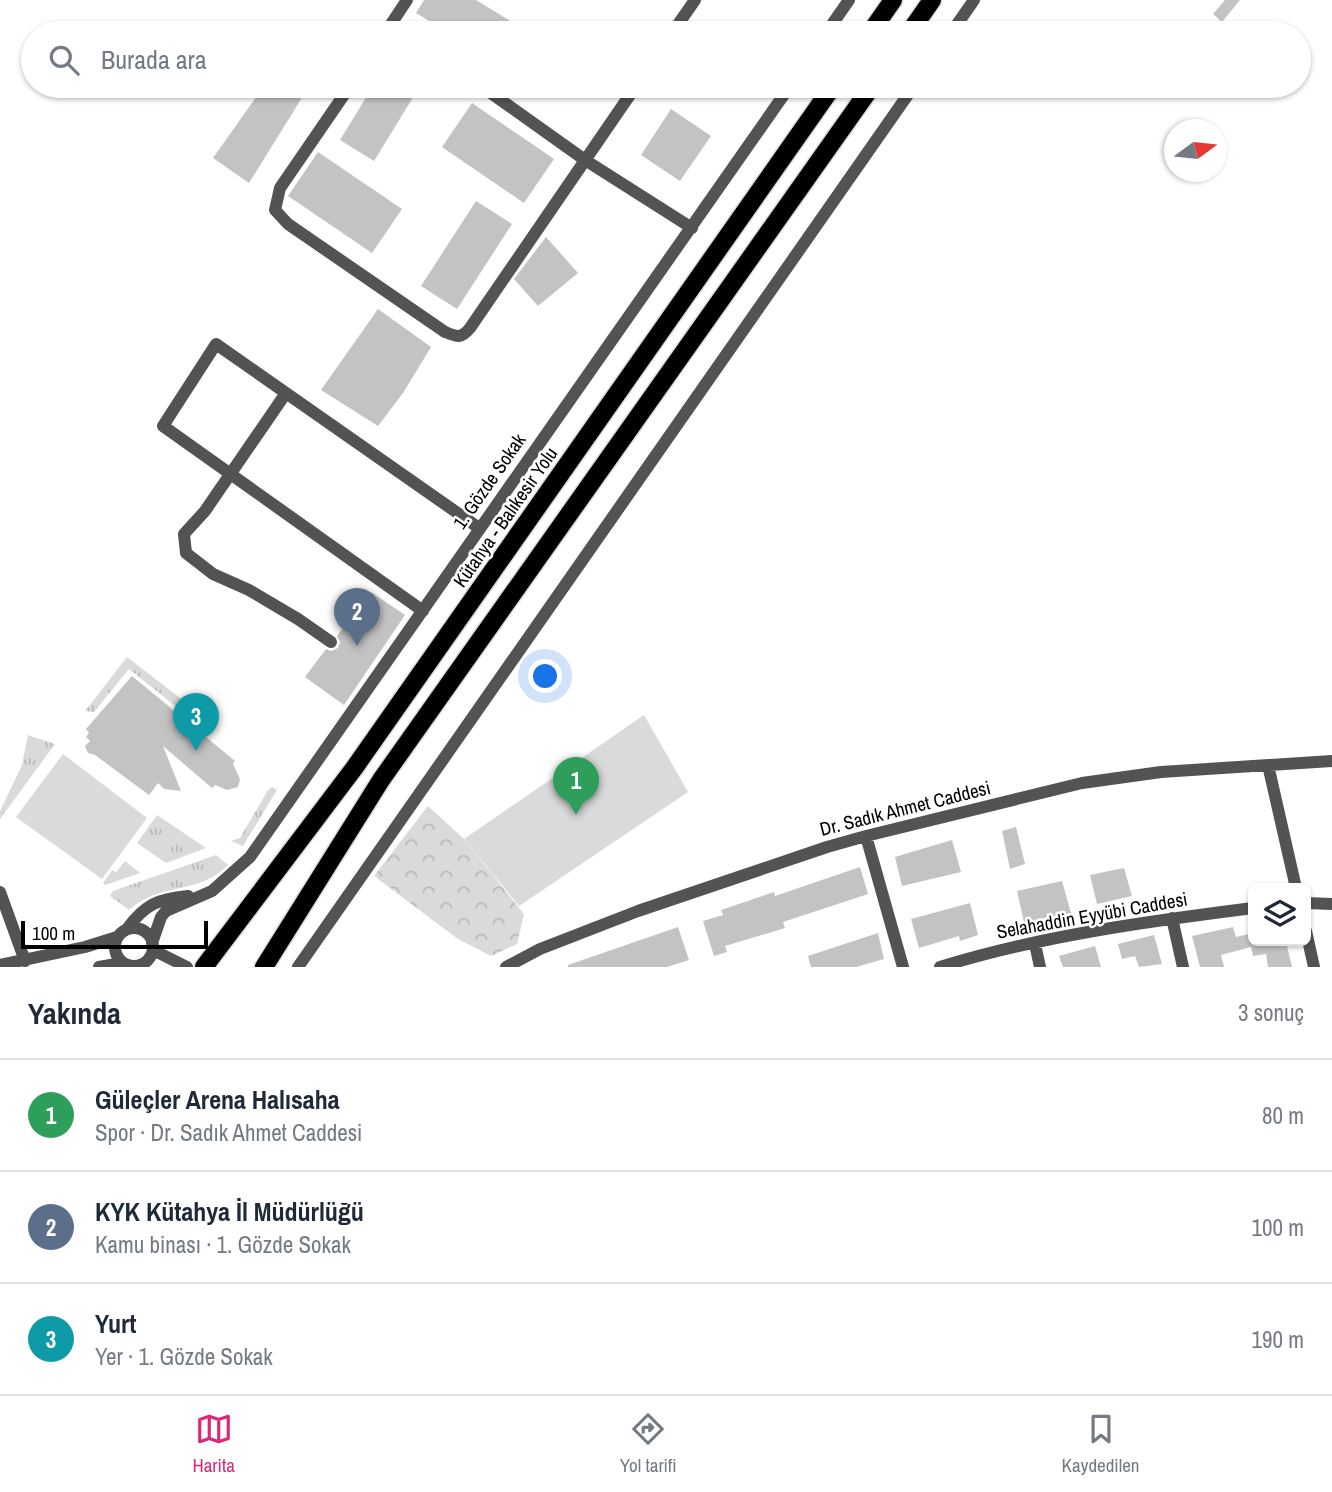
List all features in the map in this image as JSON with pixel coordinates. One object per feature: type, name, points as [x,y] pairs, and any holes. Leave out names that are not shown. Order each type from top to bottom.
[{"type":"highway","points":[[878,21],[893,0]]},
{"type":"highway","points":[[917,21],[932,0]]},
{"type":"highway","name":"Kütahya - Balıkesir Yolu","points":[[204,967],[355,767],[825,98]]},
{"type":"highway","points":[[264,967],[382,780],[864,98]]},
{"type":"street","points":[[394,21],[407,0]]},
{"type":"street","points":[[680,21],[695,0]]},
{"type":"street","points":[[834,21],[849,0]]},
{"type":"street","points":[[959,21],[974,0]]},
{"type":"street","points":[[341,98],[280,188],[275,210],[288,224],[457,337],[463,336],[471,328],[628,98]]},
{"type":"street","points":[[498,98],[584,160],[692,228]]},
{"type":"street","name":"1. Gözde Sokak","points":[[212,891],[250,857],[782,98]]},
{"type":"street","points":[[298,967],[906,98]]},
{"type":"street","points":[[423,611],[163,426],[216,344],[479,528]]},
{"type":"street","points":[[286,393],[205,511],[184,534],[186,553],[213,574],[259,596],[331,642]]},
{"type":"street","name":"Dr. Sadık Ahmet Caddesi","points":[[506,967],[540,949],[638,911],[827,846],[866,836],[1082,783],[1161,772],[1332,761]]},
{"type":"street","points":[[1268,765],[1295,883]]},
{"type":"street","points":[[866,836],[903,967]]},
{"type":"street","points":[[125,965],[116,954],[122,933],[144,909],[165,899],[212,891]]},
{"type":"street","points":[[99,967],[144,965],[153,946],[161,917],[166,911],[212,891]]},
{"type":"street","points":[[0,892],[25,961]]},
{"type":"street","points":[[1311,903],[1332,904]]},
{"type":"street","name":"Selahaddin Eyyübi Caddesi","points":[[940,967],[976,956],[1172,918],[1248,909]]},
{"type":"street","points":[[1172,918],[1184,967]]},
{"type":"street","points":[[0,965],[85,947],[140,929],[145,932],[153,946],[187,967]]},
{"type":"street","points":[[1035,944],[1040,967]]},
{"type":"street","points":[[1309,946],[1314,967]]},
{"type":"green space","points":[[127,657],[202,715],[184,713],[129,669],[94,712],[85,711]]},
{"type":"green space","points":[[644,715],[688,792],[519,906],[464,839]]},
{"type":"green space","points":[[28,735],[55,744],[0,819],[0,811],[22,765]]},
{"type":"green space","points":[[63,754],[147,818],[102,879],[16,817]]},
{"type":"green space","points":[[272,787],[277,790],[243,846],[231,841],[240,838]]},
{"type":"green space","points":[[428,806],[464,839],[524,914],[517,944],[491,956],[458,939],[374,876]]},
{"type":"green space","points":[[157,815],[206,848],[166,863],[137,843]]},
{"type":"green space","points":[[216,855],[228,865],[204,881],[154,895],[129,910],[110,896],[113,891]]},
{"type":"green space","points":[[125,861],[140,873],[105,885],[103,883],[112,870],[116,872]]},
{"type":"building","points":[[424,0],[476,0],[510,21],[429,21],[416,13]]},
{"type":"building","points":[[1225,0],[1240,0],[1223,21],[1213,14]]},
{"type":"building","points":[[256,98],[302,98],[249,183],[213,158]]},
{"type":"building","points":[[366,98],[413,98],[374,161],[340,140]]},
{"type":"building","points":[[472,103],[554,159],[524,203],[442,147]]},
{"type":"building","points":[[671,109],[711,136],[680,181],[641,155]]},
{"type":"building","points":[[318,152],[402,209],[372,253],[288,196]]},
{"type":"building","points":[[476,201],[512,224],[457,309],[421,286]]},
{"type":"building","points":[[546,237],[578,273],[538,306],[514,279]]},
{"type":"building","points":[[378,309],[431,347],[403,393],[378,426],[321,390]]},
{"type":"building","points":[[371,592],[405,615],[344,705],[305,677],[326,649],[331,651],[338,648],[340,642],[337,636]]},
{"type":"building","points":[[132,676],[235,761],[233,764],[240,779],[238,787],[227,790],[215,785],[212,788],[163,746],[181,791],[164,789],[158,783],[149,795],[95,755],[88,753],[85,746],[90,741],[86,737],[89,733],[86,729]]},
{"type":"building","points":[[1016,827],[1025,864],[1010,869],[1002,831]]},
{"type":"building","points":[[952,840],[961,872],[902,886],[895,857]]},
{"type":"building","points":[[860,867],[868,894],[783,922],[785,928],[725,946],[727,952],[714,956],[703,921],[723,915],[721,910],[774,892],[775,896]]},
{"type":"building","points":[[1124,868],[1132,896],[1097,904],[1090,875]]},
{"type":"building","points":[[1062,881],[1071,913],[1024,922],[1017,891]]},
{"type":"building","points":[[970,903],[978,935],[960,941],[959,936],[919,948],[911,919]]},
{"type":"building","points":[[678,927],[689,960],[667,967],[568,967],[568,965]]},
{"type":"building","points":[[1233,927],[1236,937],[1248,934],[1248,946],[1287,946],[1292,967],[1268,967],[1266,954],[1253,956],[1251,947],[1221,955],[1224,967],[1200,967],[1192,936]]},
{"type":"building","points":[[878,933],[884,959],[856,967],[811,967],[808,956]]},
{"type":"building","points":[[1154,935],[1162,964],[1139,967],[1135,956],[1122,959],[1118,944]]},
{"type":"building","points":[[1095,946],[1101,967],[1063,967],[1059,956]]},
{"type":"place","name":"KYK Kütahya İl Müdürlüğü","points":[[357,646]]},
{"type":"place","name":"Yurt","points":[[196,751]]},
{"type":"place","name":"Güleçler Arena Halısaha","points":[[576,815]]}]
